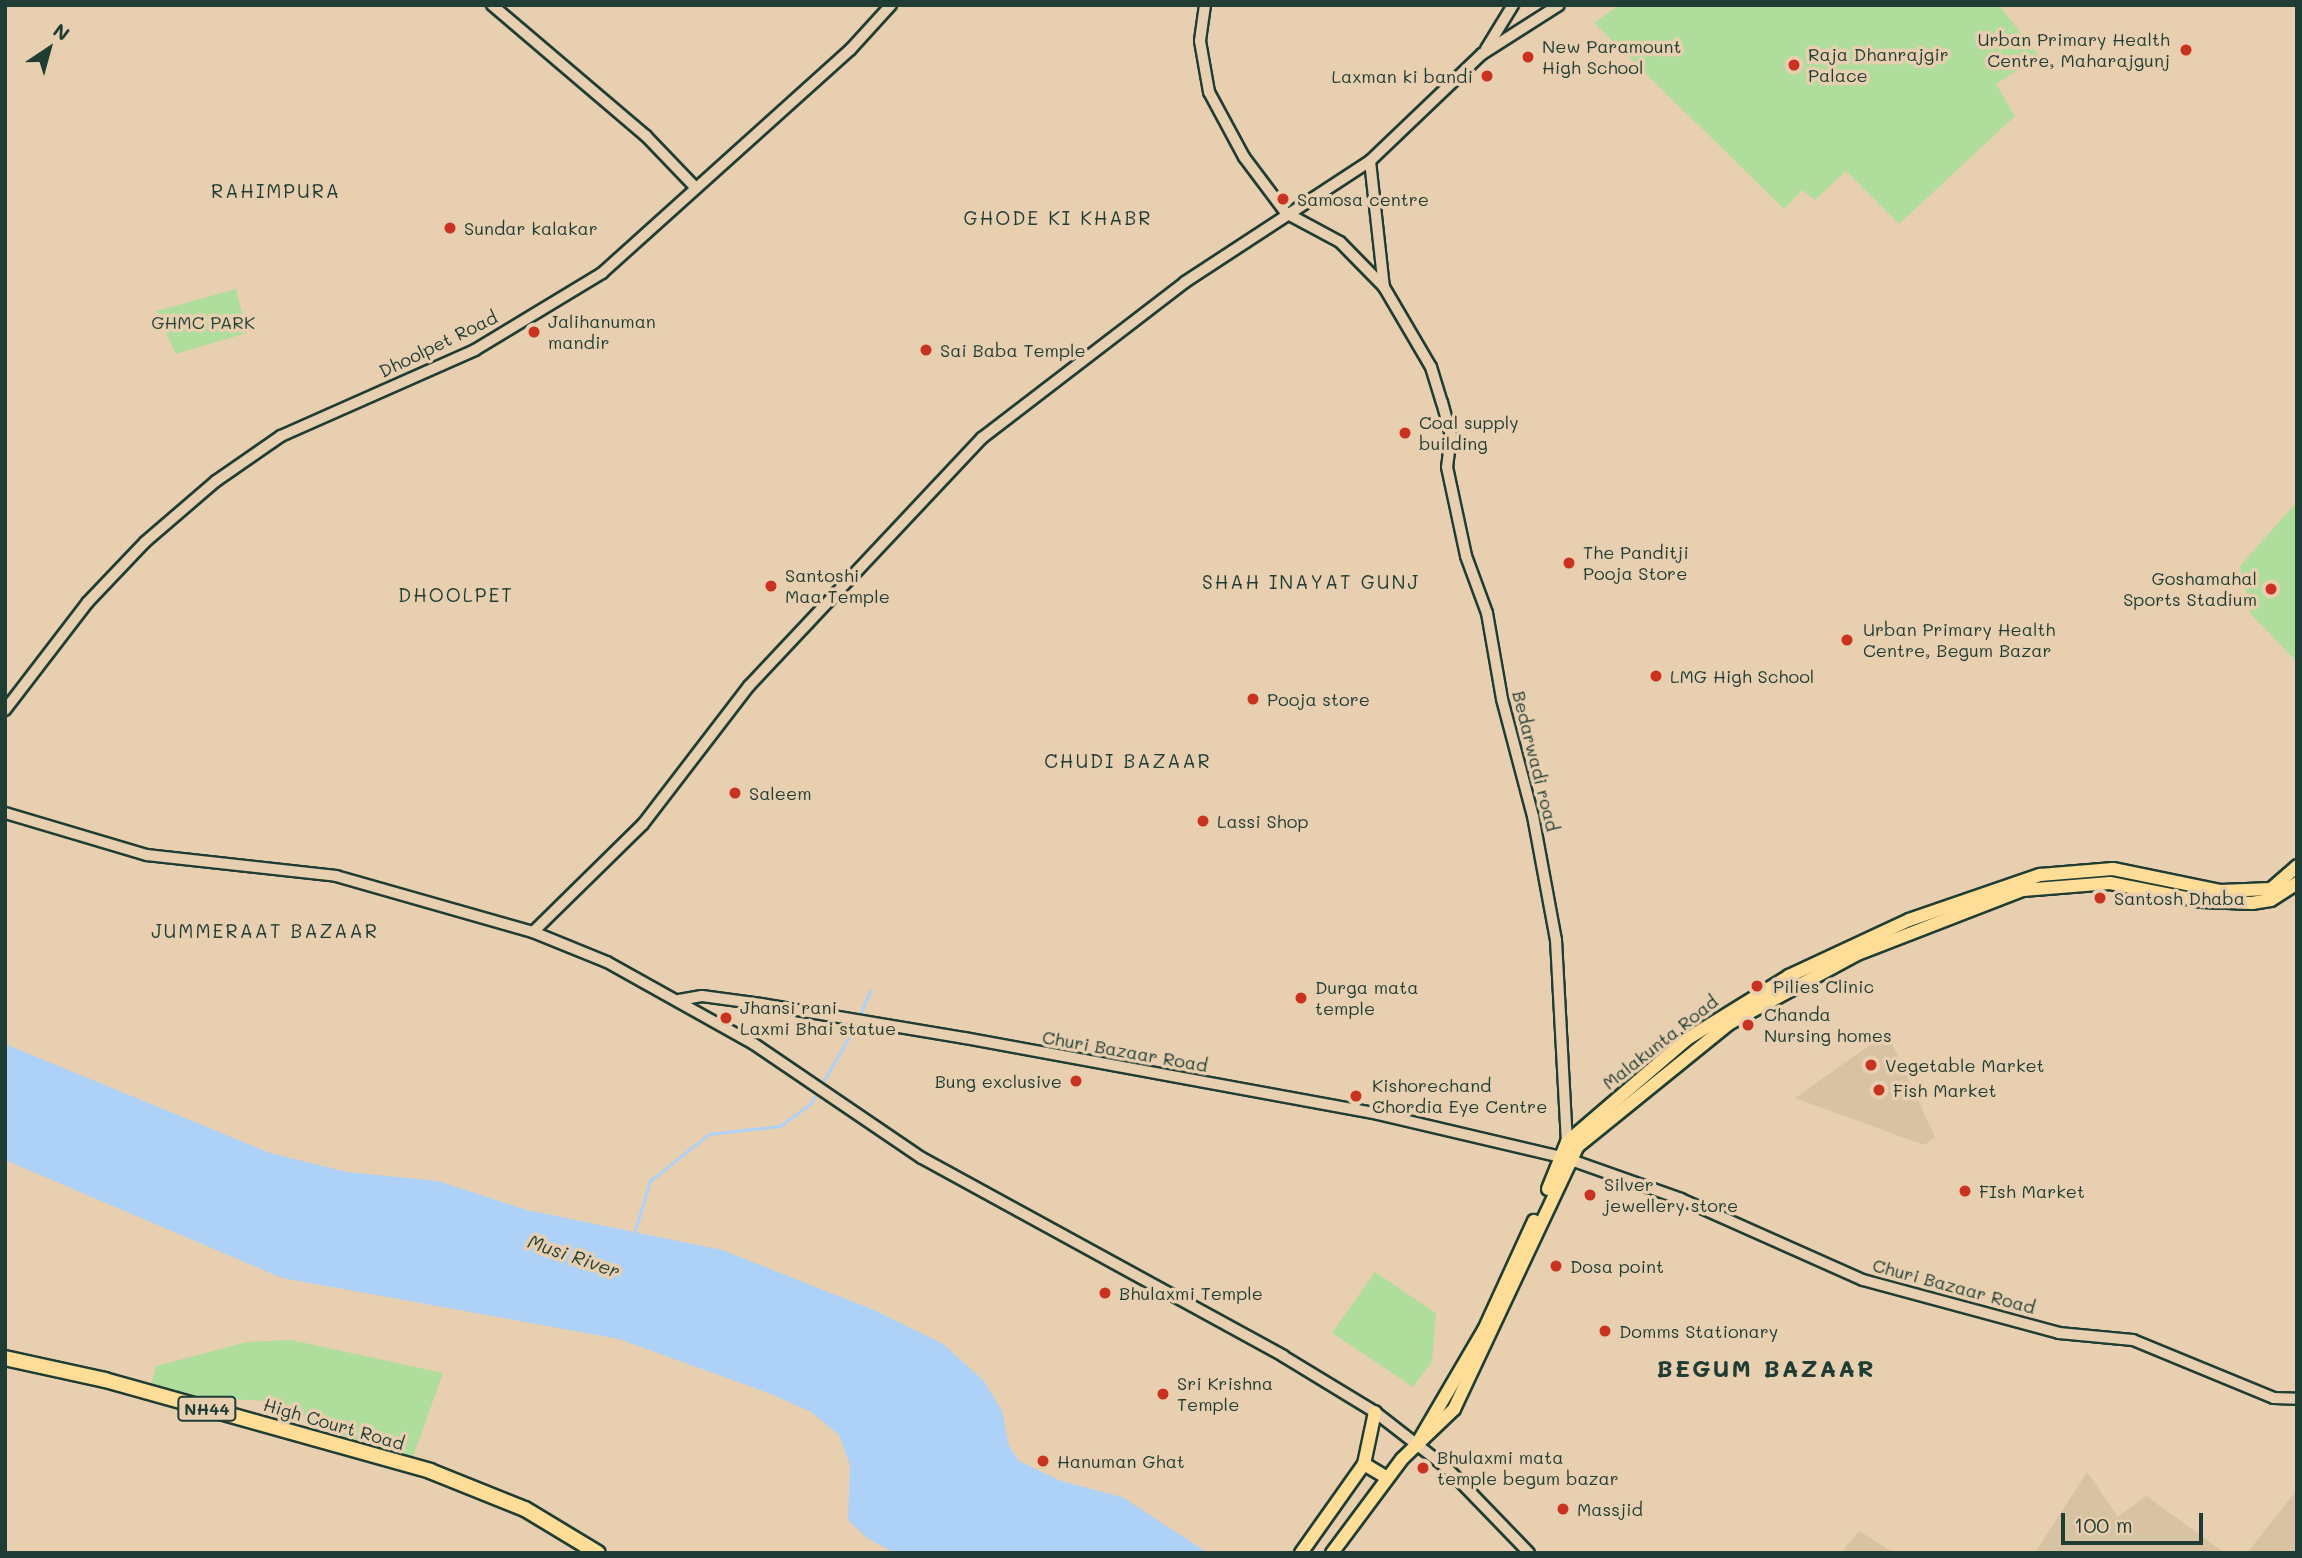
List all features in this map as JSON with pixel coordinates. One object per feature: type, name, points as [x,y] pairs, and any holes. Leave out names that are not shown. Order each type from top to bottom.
[{"type":"highway","name":"High Court Road","points":[[5,1358],[105,1380],[430,1471],[525,1508],[598,1553]]},
{"type":"highway","name":"High Court Road","points":[[5,1366],[430,1479],[519,1517],[580,1553]]},
{"type":"main road","name":"Malakunta Road","points":[[1567,1142],[1723,1013],[1789,976],[2040,875],[2113,869],[2220,896],[2271,889],[2297,866]]},
{"type":"main road","points":[[2220,896],[2272,900],[2297,883]]},
{"type":"main road","points":[[1332,1553],[1387,1478],[1417,1444],[1454,1409],[1567,1158],[1607,1120],[1730,1023],[1855,955],[1970,902]]},
{"type":"main road","points":[[1567,1142],[1567,1158]]},
{"type":"main road","points":[[1301,1553],[1364,1464],[1375,1412]]},
{"type":"main road","points":[[1364,1464],[1387,1478]]},
{"type":"street","points":[[492,5],[646,136],[694,186]]},
{"type":"street","name":"Dhoolpet Road","points":[[5,710],[87,603],[145,542],[216,481],[281,436],[521,324],[601,274],[694,186],[849,50],[891,5]]},
{"type":"street","points":[[1205,5],[1200,41],[1209,92],[1244,157],[1286,213],[1316,224],[1340,242],[1384,287]]},
{"type":"street","points":[[1482,54],[1513,5]]},
{"type":"street","points":[[533,932],[643,824],[749,686],[982,438],[1185,282],[1286,213],[1370,161],[1482,54],[1559,5]]},
{"type":"street","points":[[1370,161],[1384,287]]},
{"type":"street","name":"Bedarwadi road","points":[[1384,287],[1431,367],[1451,435],[1447,467],[1466,556],[1488,613],[1556,940],[1567,1142]]},
{"type":"street","points":[[5,813],[147,855],[336,876],[533,932],[607,962],[679,1000],[922,1158],[1283,1356],[1375,1412],[1417,1444],[1529,1553]]},
{"type":"street","name":"Churi Bazaar Road","points":[[679,1000],[702,996],[864,1021],[1378,1114],[1567,1158],[1681,1199],[1863,1280],[2059,1333],[2133,1340],[2274,1398],[2297,1399]]},
{"type":"shaded area","name":"Vegetable Market","points":[[1887,1033],[1935,1137],[1924,1145],[1795,1098]]},
{"type":"shaded area","points":[[2087,1472],[2118,1517],[2146,1496],[2225,1553],[2035,1553]]},
{"type":"shaded area","points":[[2297,1490],[2297,1553],[2247,1553]]},
{"type":"shaded area","points":[[1859,1531],[1894,1553],[1841,1553]]},
{"type":"green space","points":[[1619,5],[1999,5],[2039,56],[1996,84],[2015,116],[1899,224],[1846,171],[1815,200],[1802,190],[1784,209],[1594,23]]},
{"type":"green space","name":"GHMC PARK","points":[[236,289],[247,333],[176,354],[156,311]]},
{"type":"green space","name":"Goshamahal Sports Stadium","points":[[2297,502],[2297,662],[2250,613],[2240,566]]},
{"type":"green space","points":[[1375,1272],[1436,1313],[1432,1362],[1413,1387],[1332,1333]]},
{"type":"green space","points":[[291,1340],[443,1373],[413,1457],[352,1440],[273,1401],[207,1398],[151,1384],[156,1366],[247,1342]]},
{"type":"water","name":"Musi River","points":[[5,1044],[270,1153],[347,1172],[438,1181],[527,1210],[722,1250],[874,1310],[943,1344],[983,1380],[1002,1411],[1009,1446],[1019,1461],[1061,1481],[1122,1497],[1208,1553],[895,1553],[867,1538],[848,1520],[850,1465],[839,1435],[811,1412],[771,1394],[619,1339],[282,1278],[5,1160]]},
{"type":"waterway","points":[[859,1017],[870,991]]},
{"type":"waterway","points":[[822,1084],[857,1023]]},
{"type":"waterway","points":[[633,1237],[650,1181],[709,1134],[780,1126],[810,1104],[819,1090]]},
{"type":"place","name":"Urban Primary Health Centre, Maharajgunj","points":[[2186,50]]},
{"type":"place","name":"New Paramount High School","points":[[1528,57]]},
{"type":"place","name":"Raja Dhanrajgir Palace","points":[[1794,65]]},
{"type":"place","name":"Laxman ki bandi","points":[[1487,76]]},
{"type":"place","name":"Samosa centre","points":[[1283,199]]},
{"type":"place","name":"Sundar kalakar","points":[[450,228]]},
{"type":"place","name":"Jalihanuman mandir","points":[[534,332]]},
{"type":"place","name":"Sai Baba Temple","points":[[926,350]]},
{"type":"place","name":"Coal supply building","points":[[1405,433]]},
{"type":"place","name":"The Panditji Pooja Store","points":[[1569,563]]},
{"type":"place","name":"Santoshi Maa Temple","points":[[771,586]]},
{"type":"place","name":"Goshamahal Sports Stadium","points":[[2271,589]]},
{"type":"place","name":"Urban Primary Health Centre, Begum Bazar","points":[[1847,640]]},
{"type":"place","name":"LMG High School","points":[[1656,676]]},
{"type":"place","name":"Pooja store","points":[[1253,699]]},
{"type":"place","name":"Saleem","points":[[735,793]]},
{"type":"place","name":"Lassi Shop","points":[[1203,821]]},
{"type":"place","name":"Santosh Dhaba","points":[[2100,898]]},
{"type":"place","name":"Pilies Clinic","points":[[1757,986]]},
{"type":"place","name":"Durga mata temple","points":[[1301,998]]},
{"type":"place","name":"Jhansi rani Laxmi Bhai statue","points":[[726,1018]]},
{"type":"place","name":"Chanda Nursing homes","points":[[1748,1025]]},
{"type":"place","name":"Vegetable Market","points":[[1871,1065]]},
{"type":"place","name":"Bung exclusive","points":[[1076,1081]]},
{"type":"place","name":"Fish Market","points":[[1879,1090]]},
{"type":"place","name":"Kishorechand Chordia Eye Centre","points":[[1356,1096]]},
{"type":"place","name":"FIsh Market","points":[[1965,1191]]},
{"type":"place","name":"Silver jewellery store","points":[[1590,1195]]},
{"type":"place","name":"Dosa point","points":[[1556,1266]]},
{"type":"place","name":"Bhulaxmi Temple","points":[[1105,1293]]},
{"type":"place","name":"Domms Stationary","points":[[1605,1331]]},
{"type":"place","name":"Sri Krishna Temple","points":[[1163,1394]]},
{"type":"place","name":"Hanuman Ghat","points":[[1043,1461]]},
{"type":"place","name":"Bhulaxmi mata temple begum bazar","points":[[1423,1468]]},
{"type":"place","name":"Massjid","points":[[1563,1509]]},
{"type":"district","name":"RAHIMPURA","points":[[276,191]]},
{"type":"district","name":"GHODE KI KHABR","points":[[1058,218]]},
{"type":"district","name":"SHAH INAYAT GUNJ","points":[[1311,582]]},
{"type":"district","name":"DHOOLPET","points":[[456,595]]},
{"type":"district","name":"CHUDI BAZAAR","points":[[1128,761]]},
{"type":"district","name":"JUMMERAAT BAZAAR","points":[[265,931]]},
{"type":"district","name":"BEGUM BAZAAR","points":[[1766,1368]]}]
